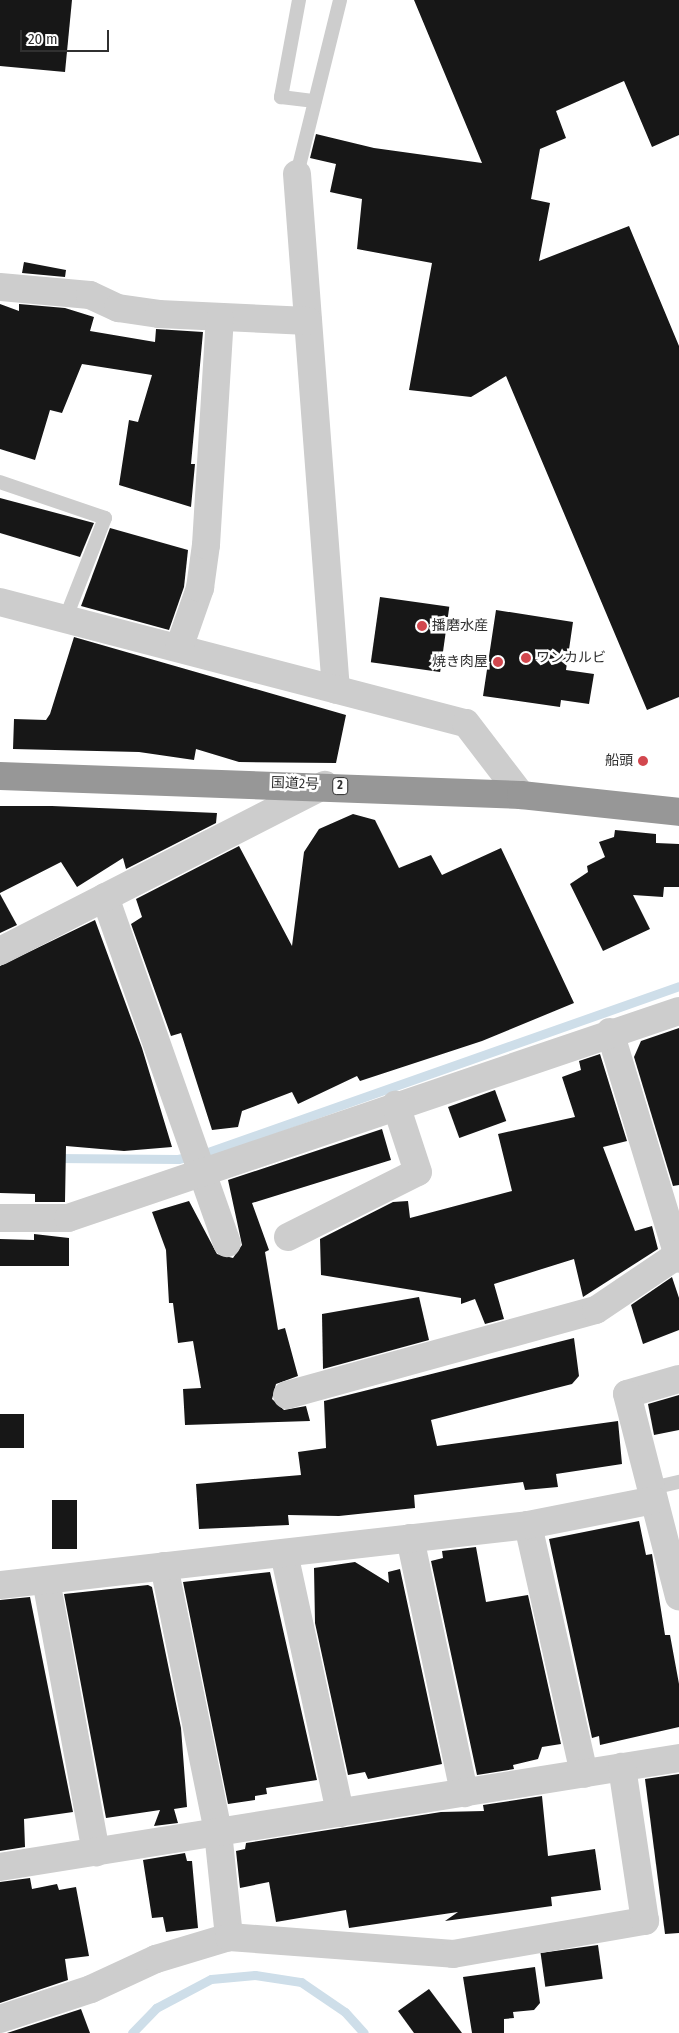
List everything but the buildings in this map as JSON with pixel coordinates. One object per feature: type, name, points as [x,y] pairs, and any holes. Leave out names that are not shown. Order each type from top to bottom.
[{"type":"highway","name":"国道2号","points":[[0,776],[325,785],[521,795],[679,812]]},
{"type":"street","points":[[297,174],[336,690]]},
{"type":"street","points":[[0,288],[90,295],[118,308],[220,318],[308,321]]},
{"type":"street","points":[[178,648],[200,588],[206,544],[220,318]]},
{"type":"street","points":[[0,602],[66,617],[336,690],[466,722],[521,795]]},
{"type":"street","points":[[0,951],[325,785]]},
{"type":"street","points":[[105,897],[227,1243]]},
{"type":"street","points":[[0,1218],[68,1218],[198,1160],[396,1105],[610,1032],[679,1011]]},
{"type":"street","points":[[287,1395],[596,1310],[679,1256],[610,1032]]},
{"type":"street","points":[[288,1237],[418,1172],[396,1105]]},
{"type":"street","points":[[679,1379],[627,1394],[679,1596]]},
{"type":"street","points":[[0,1585],[528,1525],[653,1494]]},
{"type":"street","points":[[528,1525],[584,1774]]},
{"type":"street","points":[[410,1538],[464,1793]]},
{"type":"street","points":[[284,1553],[340,1813]]},
{"type":"street","points":[[164,1566],[218,1832],[229,1937]]},
{"type":"street","points":[[46,1580],[96,1852]]},
{"type":"street","points":[[0,1868],[679,1758]]},
{"type":"street","points":[[0,2019],[91,1989],[156,1959],[229,1937],[453,1954],[646,1921],[622,1767]]},
{"type":"lane","points":[[299,0],[281,97],[315,102]]},
{"type":"lane","points":[[297,174],[340,0]]},
{"type":"lane","points":[[0,482],[105,518],[66,617]]},
{"type":"lane","points":[[653,1494],[679,1482]]},
{"type":"waterway","points":[[55,1158],[178,1159],[208,1152],[679,986]]},
{"type":"waterway","points":[[132,2033],[156,2008],[211,1979],[255,1975],[301,1982],[345,2012],[364,2033]]},
{"type":"place","name":"播磨水産","points":[[422,626]]},
{"type":"place","name":"ワンカルビ","points":[[526,658]]},
{"type":"place","name":"焼き肉屋","points":[[498,662]]},
{"type":"place","name":"船頭","points":[[643,761]]}]
